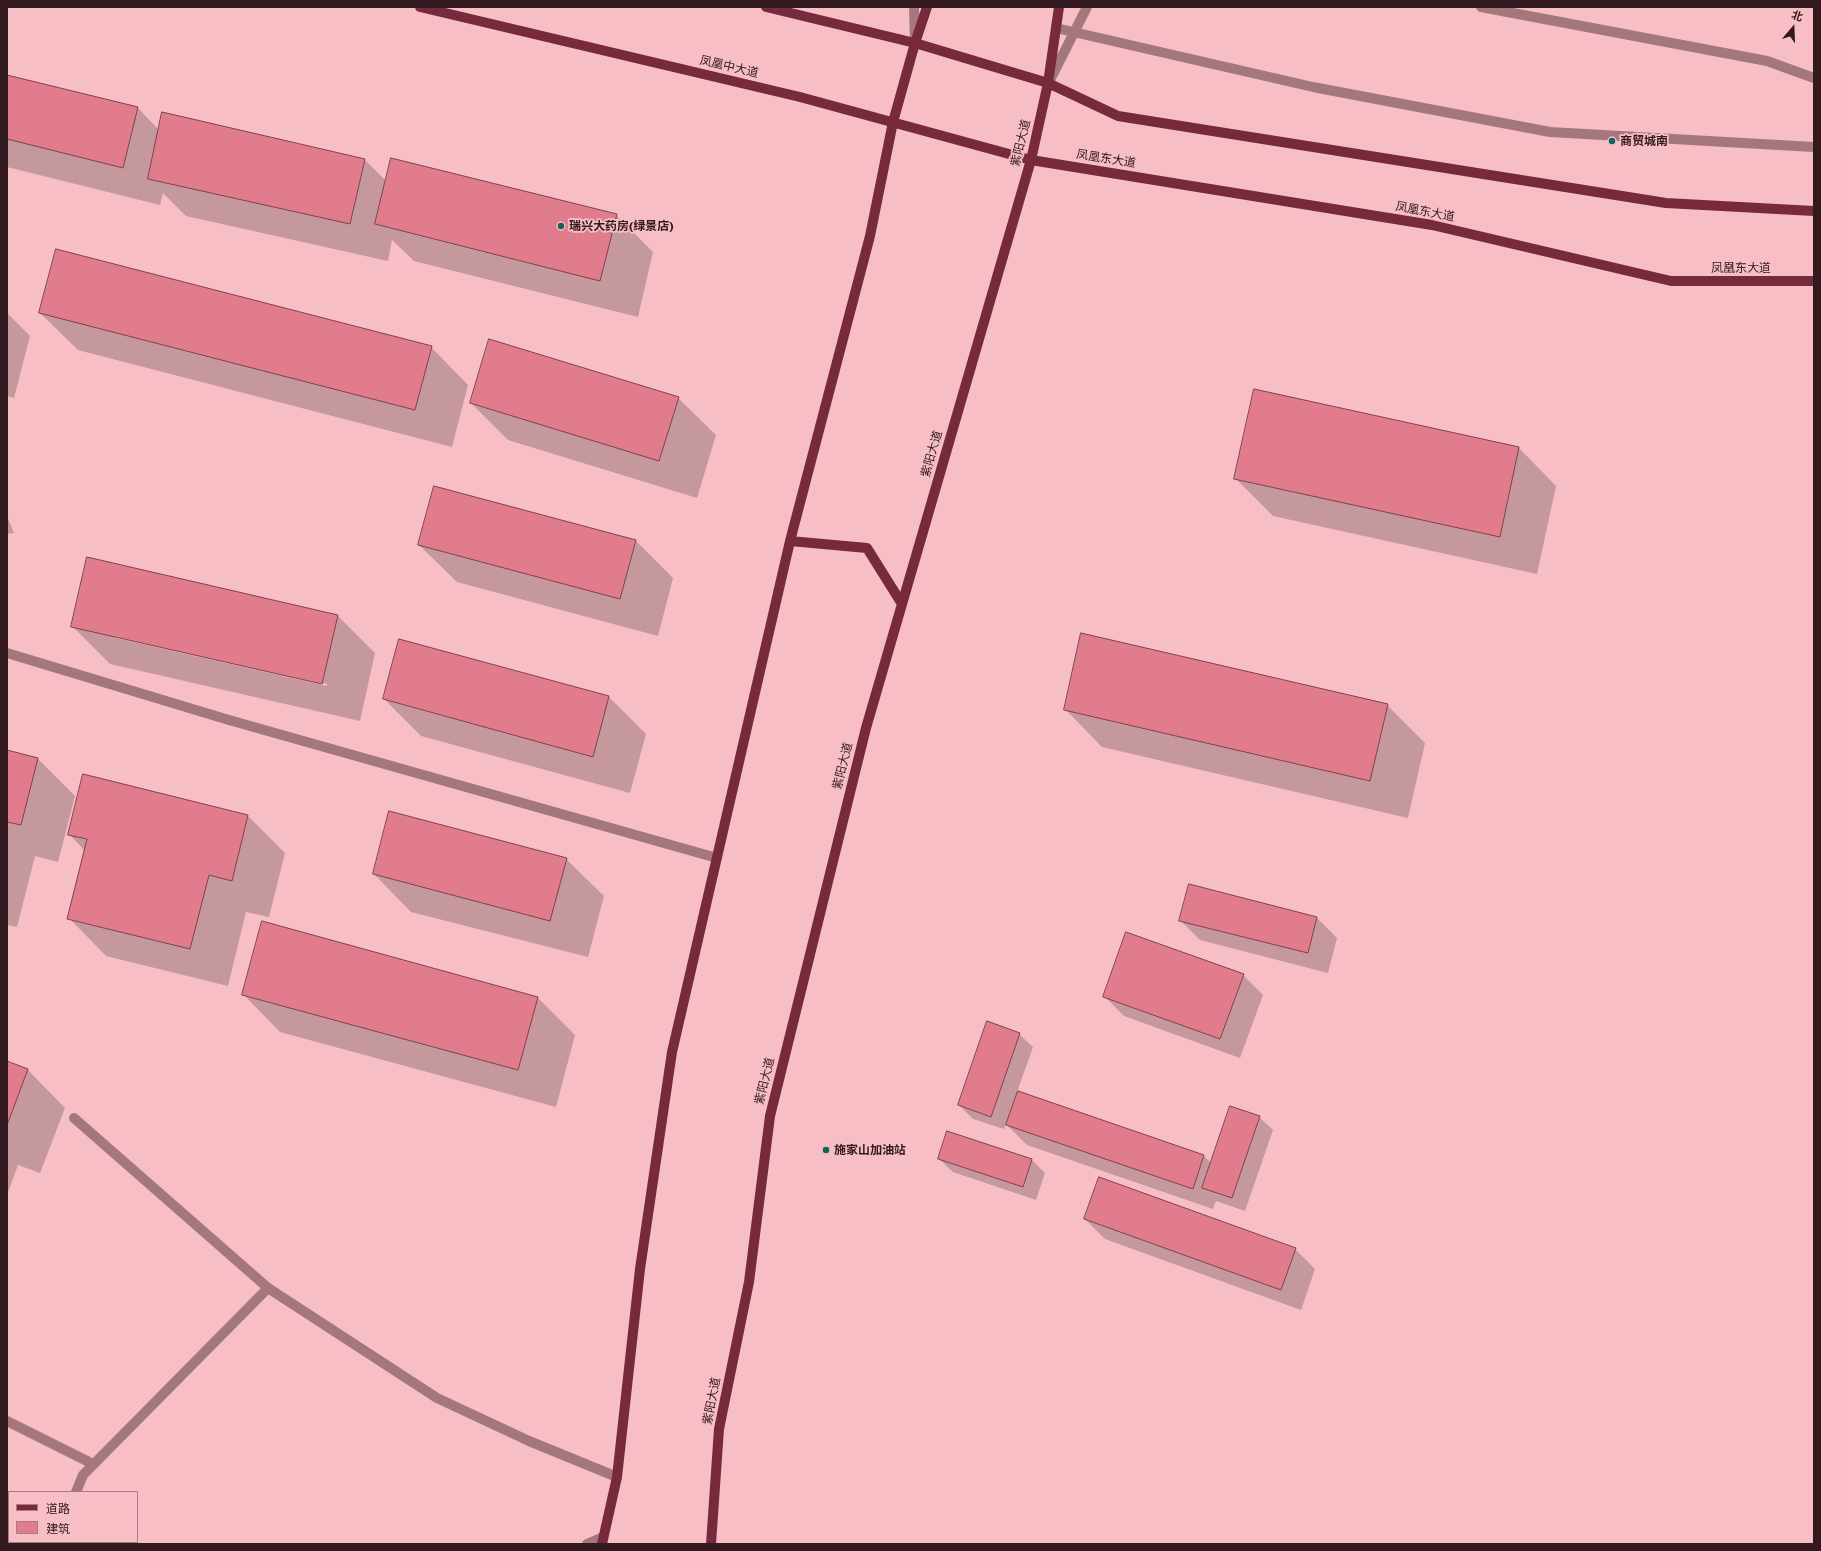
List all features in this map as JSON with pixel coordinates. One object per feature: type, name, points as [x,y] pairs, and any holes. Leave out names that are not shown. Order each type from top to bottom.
[{"type":"main road","name":"凤凰中大道","points":[[420,7],[800,97],[1031,160]]},
{"type":"main road","points":[[766,7],[915,43],[1048,83],[1118,116],[1666,203],[1814,211]]},
{"type":"main road","points":[[603,1540],[617,1477],[640,1270],[672,1052],[790,541],[870,236],[893,122],[915,43],[927,7]]},
{"type":"main road","name":"紫阳大道","points":[[711,1544],[719,1429],[749,1282],[770,1116],[866,728],[1031,160],[1048,83],[1059,7]]},
{"type":"main road","name":"凤凰东大道","points":[[1031,160],[1432,225],[1671,281],[1814,281]]},
{"type":"main road","points":[[790,541],[867,548],[902,604]]},
{"type":"street","points":[[914,7],[915,43]]},
{"type":"street","points":[[1048,83],[1087,7]]},
{"type":"street","points":[[1481,7],[1767,61],[1814,78]]},
{"type":"street","points":[[1056,28],[1313,87],[1550,132],[1814,147]]},
{"type":"street","points":[[7,654],[229,720],[717,858]]},
{"type":"street","points":[[74,1118],[268,1288],[437,1398],[530,1441],[617,1477]]},
{"type":"street","points":[[76,1491],[83,1474],[268,1288]]},
{"type":"street","points":[[7,1421],[93,1464]]},
{"type":"street","points":[[587,1544],[603,1540]]},
{"type":"building","points":[[7,75],[138,107],[123,168],[7,139]]},
{"type":"building","points":[[162,112],[365,159],[350,224],[148,179]]},
{"type":"building","points":[[391,158],[617,214],[600,281],[375,224]]},
{"type":"building","points":[[56,249],[432,346],[415,410],[39,313]]},
{"type":"building","points":[[489,339],[679,397],[659,461],[470,403]]},
{"type":"building","points":[[1254,389],[1519,447],[1500,537],[1234,479]]},
{"type":"building","points":[[434,486],[636,540],[620,599],[418,545]]},
{"type":"building","points":[[87,557],[338,615],[322,684],[71,627]]},
{"type":"building","points":[[1081,633],[1388,704],[1370,781],[1064,710]]},
{"type":"building","points":[[399,639],[609,696],[593,757],[383,699]]},
{"type":"building","points":[[7,750],[38,758],[21,825],[7,822]]},
{"type":"building","points":[[83,774],[248,815],[232,881],[209,875],[190,949],[67,919],[87,839],[68,835]]},
{"type":"building","points":[[389,811],[567,858],[550,921],[373,874]]},
{"type":"building","points":[[1189,884],[1317,917],[1308,953],[1179,921]]},
{"type":"building","points":[[262,921],[538,997],[518,1070],[242,995]]},
{"type":"building","points":[[1126,932],[1244,974],[1220,1039],[1103,997]]},
{"type":"building","points":[[987,1021],[1020,1033],[991,1117],[958,1105]]},
{"type":"building","points":[[7,1061],[28,1069],[7,1125]]},
{"type":"building","points":[[1018,1091],[1204,1155],[1193,1189],[1006,1125]]},
{"type":"building","points":[[1230,1106],[1260,1116],[1232,1198],[1202,1188]]},
{"type":"building","points":[[947,1131],[1032,1159],[1023,1187],[938,1159]]},
{"type":"building","points":[[1099,1177],[1296,1248],[1281,1290],[1084,1219]]},
{"type":"place","name":"商贸城南","points":[[1612,141]]},
{"type":"place","name":"瑞兴大药房(绿景店)","points":[[561,226]]},
{"type":"place","name":"施家山加油站","points":[[826,1150]]}]
